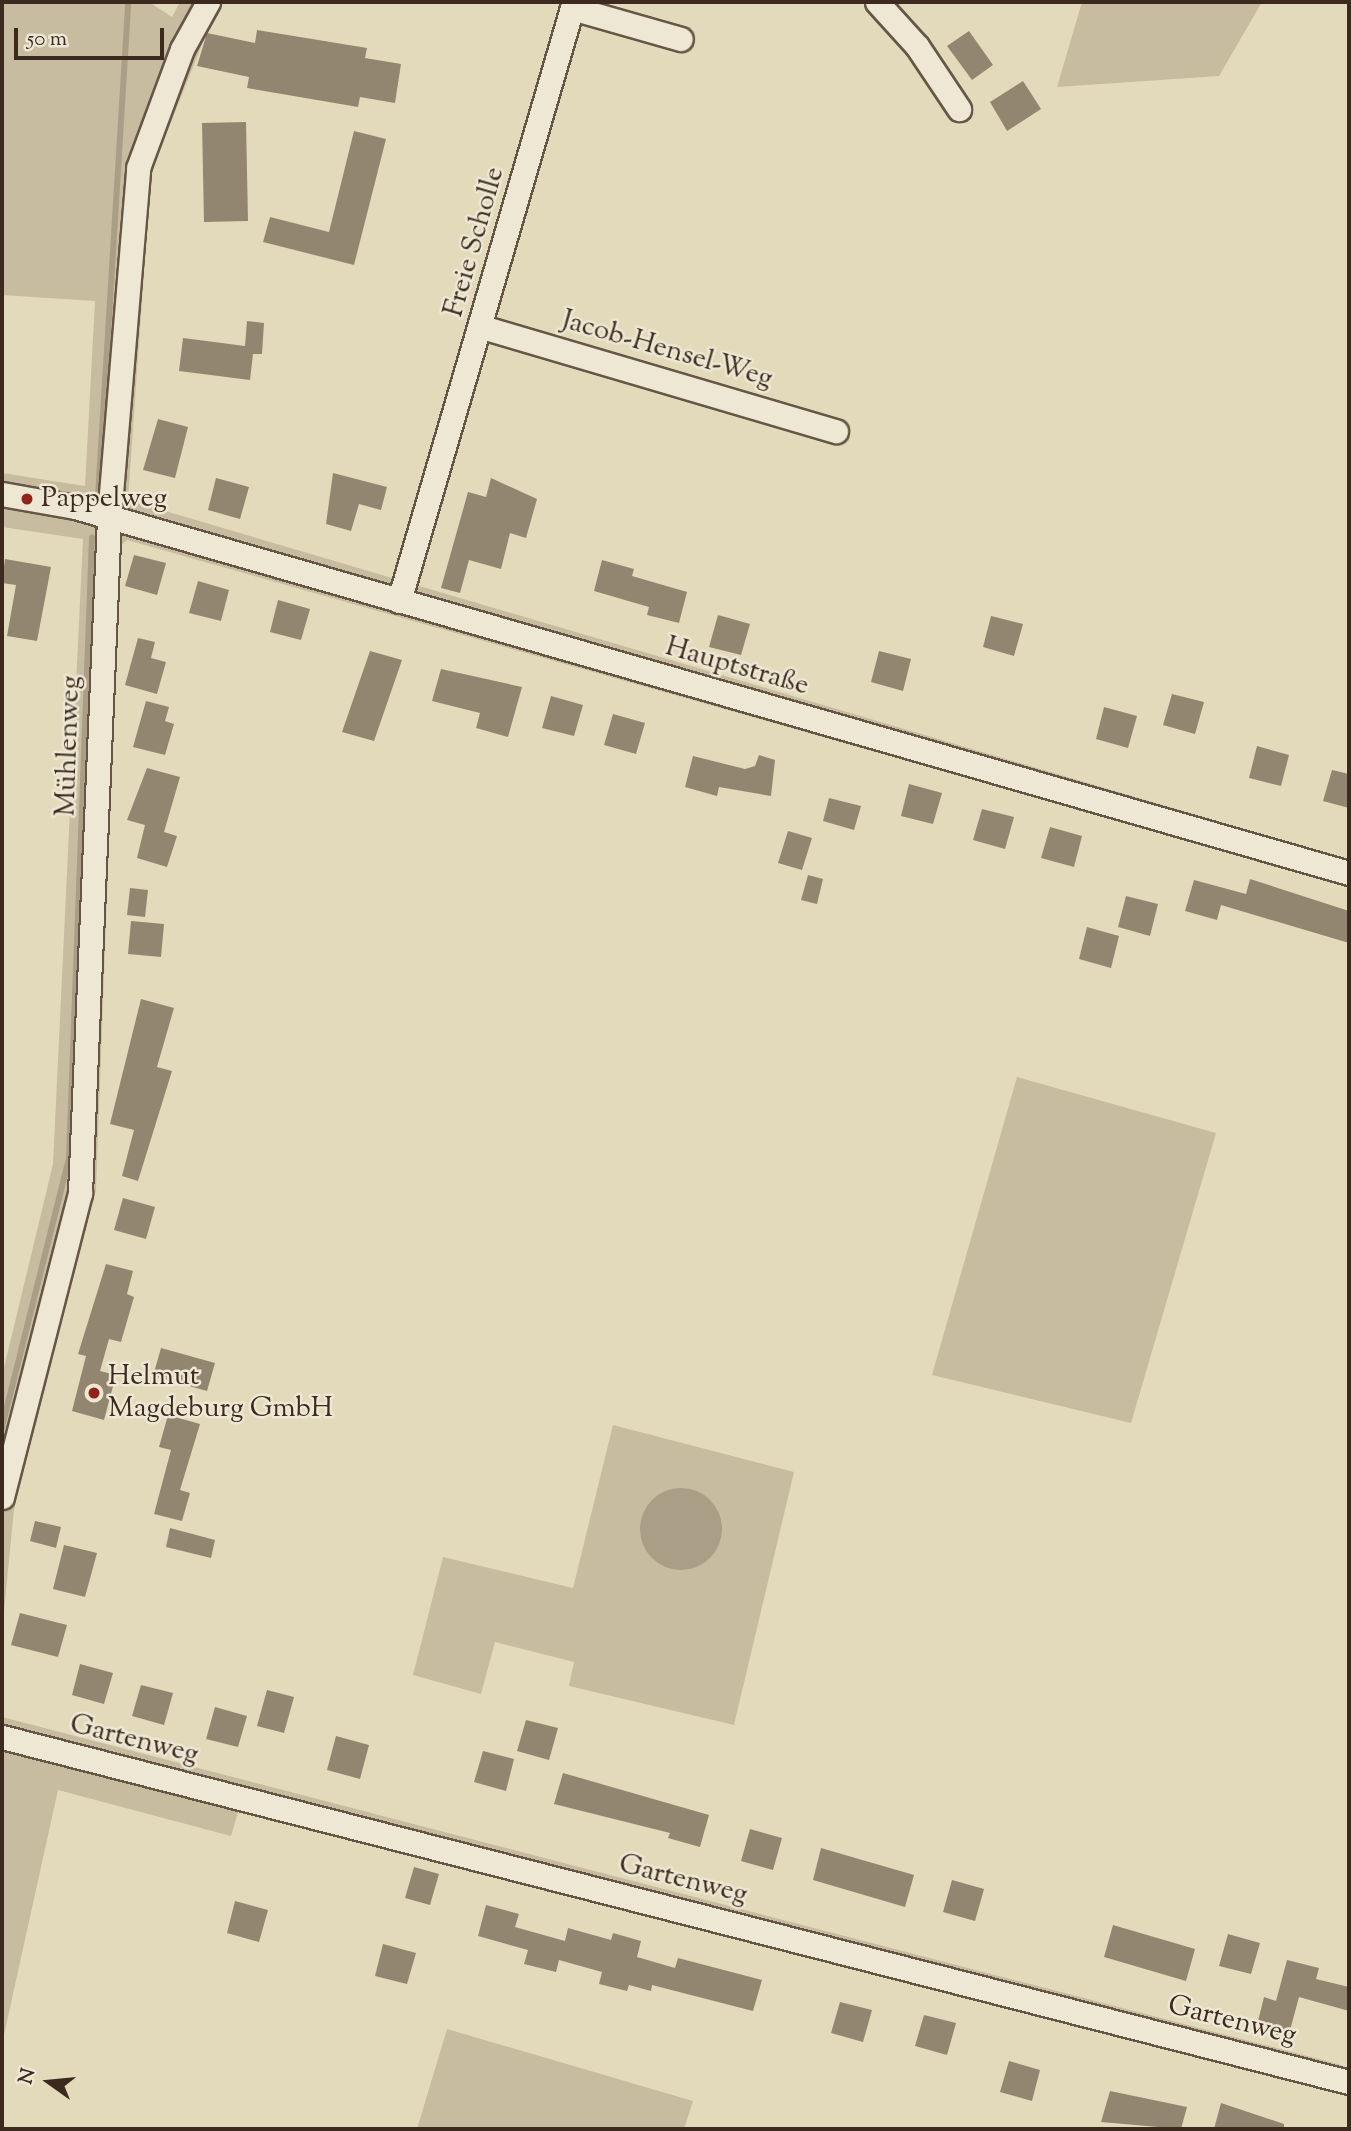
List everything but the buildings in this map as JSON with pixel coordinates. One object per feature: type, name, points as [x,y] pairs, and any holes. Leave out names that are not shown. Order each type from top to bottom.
[{"type":"street","name":"Mühlenweg","points":[[2,1497],[80,1193],[109,517],[138,168],[182,49],[208,2]]},
{"type":"street","points":[[877,2],[917,46],[959,109]]},
{"type":"street","name":"Freie Scholle","points":[[399,601],[482,327],[572,8],[681,39]]},
{"type":"street","name":"Jacob-Hensel-Weg","points":[[482,327],[836,430]]},
{"type":"street","points":[[2,494],[109,517]]},
{"type":"street","name":"Hauptstraße","points":[[109,517],[1349,873]]},
{"type":"street","name":"Gartenweg","points":[[2,1737],[1349,2082]]},
{"type":"shaded area","points":[[2,2],[149,2],[172,17],[180,2],[219,2],[151,172],[128,500],[1349,860],[1349,886],[127,540],[120,546],[96,1190],[14,1509],[2,1632],[2,1376],[53,1164],[83,539],[2,527],[2,473],[85,486],[95,301],[2,295]]},
{"type":"shaded area","points":[[1082,2],[1262,2],[1219,76],[1057,87]]},
{"type":"shaded area","points":[[1017,1077],[1216,1133],[1131,1423],[932,1375]]},
{"type":"shaded area","points":[[613,1425],[794,1472],[734,1725],[569,1686],[574,1662],[495,1642],[481,1694],[413,1675],[443,1557],[573,1588]]},
{"type":"shaded area","points":[[681,1488],[697,1491],[710,1500],[719,1513],[722,1529],[719,1545],[710,1558],[697,1567],[681,1570],[665,1567],[652,1558],[643,1545],[640,1529],[643,1513],[652,1500],[665,1491]]},
{"type":"shaded area","points":[[2,1717],[1338,2064],[1349,2068],[1349,2096],[238,1812],[231,1836],[58,1790],[2,2044]]},
{"type":"shaded area","points":[[447,2029],[693,2101],[684,2129],[417,2129]]},
{"type":"waterway","points":[[98,497],[128,2]]},
{"type":"waterway","points":[[2,1427],[69,1159],[92,537]]},
{"type":"place","name":"Pappelweg","points":[[27,499]]},
{"type":"place","name":"Helmut Magdeburg GmbH","points":[[94,1393]]}]
